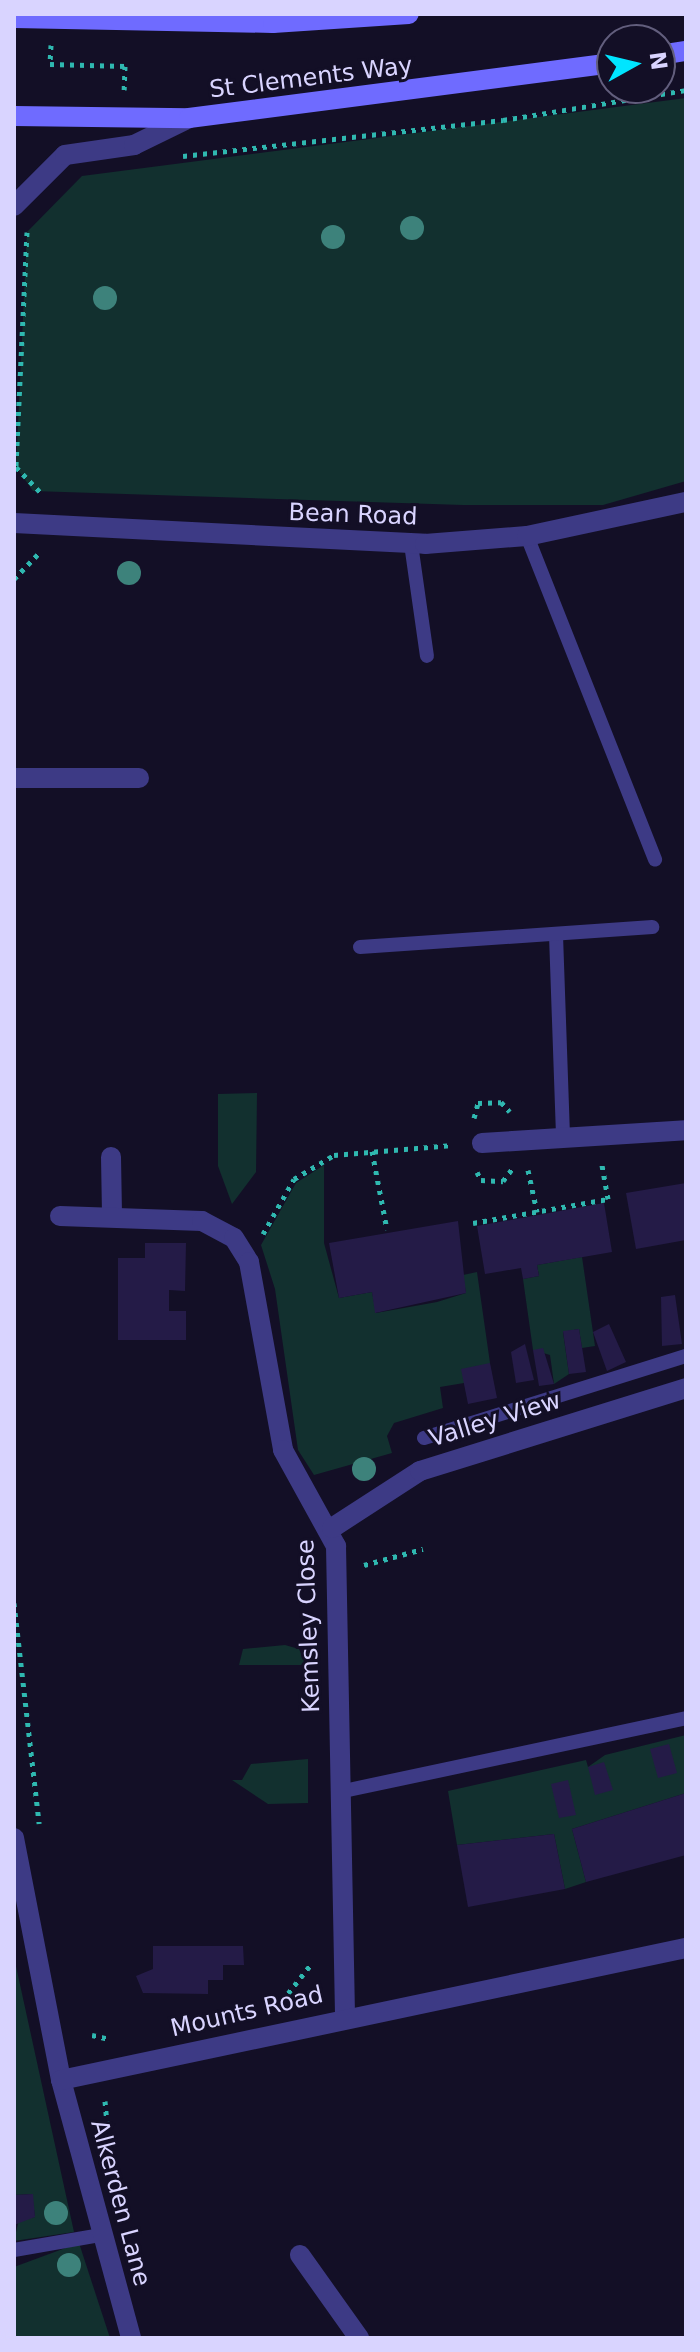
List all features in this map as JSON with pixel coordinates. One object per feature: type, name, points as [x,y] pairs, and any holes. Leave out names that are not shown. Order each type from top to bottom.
[{"type":"main road","points":[[14,18],[53,23],[273,23],[409,14]]},
{"type":"main road","name":"St Clements Way","points":[[14,116],[189,118],[596,65]]},
{"type":"street","points":[[14,206],[65,155],[134,145],[189,118]]},
{"type":"street","name":"Bean Road","points":[[14,523],[411,544],[527,536],[686,502]]},
{"type":"street","points":[[14,778],[139,778]]},
{"type":"street","points":[[482,1143],[686,1130]]},
{"type":"street","points":[[111,1157],[112,1217]]},
{"type":"street","points":[[60,1216],[202,1221],[243,1249]]},
{"type":"street","name":"Kemsley Close","points":[[243,1249],[287,1461],[332,1528],[345,2017]]},
{"type":"street","name":"Valley View","points":[[332,1528],[420,1471],[686,1388]]},
{"type":"street","points":[[14,1838],[61,2080]]},
{"type":"street","name":"Mounts Road","points":[[61,2080],[345,2017],[686,1948]]},
{"type":"street","name":"Alkerden Lane","points":[[61,2080],[100,2235],[131,2338]]},
{"type":"street","points":[[300,2255],[359,2338]]},
{"type":"lane","points":[[527,536],[655,860]]},
{"type":"lane","points":[[411,544],[427,656]]},
{"type":"lane","points":[[360,947],[652,927]]},
{"type":"lane","points":[[556,935],[563,1140]]},
{"type":"lane","points":[[424,1438],[686,1356]]},
{"type":"lane","points":[[339,1792],[686,1718]]},
{"type":"lane","points":[[14,2250],[100,2235]]},
{"type":"path","points":[[53,23],[50,64],[125,66],[123,116]]},
{"type":"path","points":[[168,158],[503,120],[686,90]]},
{"type":"path","points":[[14,579],[47,550],[49,524],[48,498],[16,467],[18,264],[37,221]]},
{"type":"path","points":[[243,1249],[262,1235],[297,1177],[334,1155],[482,1143]]},
{"type":"path","points":[[372,1151],[387,1230]]},
{"type":"path","points":[[473,1223],[608,1199],[601,1157]]},
{"type":"path","points":[[527,1161],[537,1212]]},
{"type":"path","points":[[253,1224],[262,1235]]},
{"type":"path","points":[[364,1565],[423,1549]]},
{"type":"path","points":[[363,1575],[365,1554]]},
{"type":"path","points":[[14,1603],[41,1834]]},
{"type":"path","points":[[269,2008],[305,1979],[313,1946]]},
{"type":"path","points":[[80,2025],[92,2035],[120,2040]]},
{"type":"path","points":[[92,2035],[110,2141]]},
{"type":"green space","points":[[686,98],[686,481],[603,505],[463,505],[33,491],[16,467],[27,232],[82,176],[640,104],[676,104],[676,99]]},
{"type":"green space","points":[[257,1093],[256,1172],[232,1204],[218,1166],[218,1094]]},
{"type":"green space","points":[[324,1165],[324,1243],[339,1298],[372,1292],[376,1313],[437,1302],[466,1293],[463,1275],[477,1272],[490,1363],[464,1383],[440,1387],[443,1408],[394,1423],[387,1436],[392,1453],[314,1475],[298,1450],[275,1289],[261,1245],[296,1183]]},
{"type":"green space","points":[[582,1257],[595,1346],[582,1348],[579,1329],[563,1332],[569,1374],[554,1384],[550,1355],[533,1350],[523,1279],[539,1276],[537,1265]]},
{"type":"green space","points":[[285,1645],[299,1649],[306,1665],[239,1665],[243,1649]]},
{"type":"green space","points":[[686,1735],[686,1793],[572,1829],[586,1882],[565,1889],[554,1834],[457,1845],[448,1791],[586,1760],[588,1767],[605,1755]]},
{"type":"green space","points":[[308,1759],[308,1803],[268,1804],[232,1780],[242,1780],[251,1764]]},
{"type":"green space","points":[[14,1957],[74,2232],[14,2241],[19,2219],[35,2217],[32,2194],[14,2195]]},
{"type":"green space","points":[[79,2243],[110,2338],[14,2338],[14,2267]]},
{"type":"building","points":[[686,1183],[686,1240],[636,1249],[626,1193]]},
{"type":"building","points":[[604,1203],[612,1252],[537,1265],[539,1276],[523,1279],[521,1268],[485,1274],[477,1226]]},
{"type":"building","points":[[458,1221],[466,1293],[375,1313],[372,1292],[339,1298],[329,1243]]},
{"type":"building","points":[[145,1243],[186,1243],[185,1291],[169,1290],[169,1311],[186,1311],[186,1340],[118,1340],[118,1258],[145,1258]]},
{"type":"building","points":[[675,1295],[682,1344],[662,1346],[661,1297]]},
{"type":"building","points":[[609,1324],[626,1362],[607,1371],[593,1332]]},
{"type":"building","points":[[579,1329],[586,1372],[569,1374],[563,1331]]},
{"type":"building","points":[[525,1344],[534,1380],[516,1383],[511,1352]]},
{"type":"building","points":[[543,1348],[554,1384],[539,1386],[533,1350]]},
{"type":"building","points":[[490,1363],[497,1398],[468,1404],[461,1369]]},
{"type":"building","points":[[669,1744],[677,1773],[658,1778],[650,1749]]},
{"type":"building","points":[[604,1762],[613,1790],[595,1795],[588,1767]]},
{"type":"building","points":[[568,1780],[576,1815],[559,1818],[551,1784]]},
{"type":"building","points":[[686,1793],[686,1855],[586,1882],[572,1829]]},
{"type":"building","points":[[554,1834],[565,1889],[468,1907],[457,1845]]},
{"type":"building","points":[[153,1946],[243,1946],[244,1965],[223,1965],[223,1980],[208,1980],[208,1994],[143,1993],[136,1976],[153,1969]]},
{"type":"building","points":[[33,2194],[35,2217],[14,2225],[14,2195]]}]
